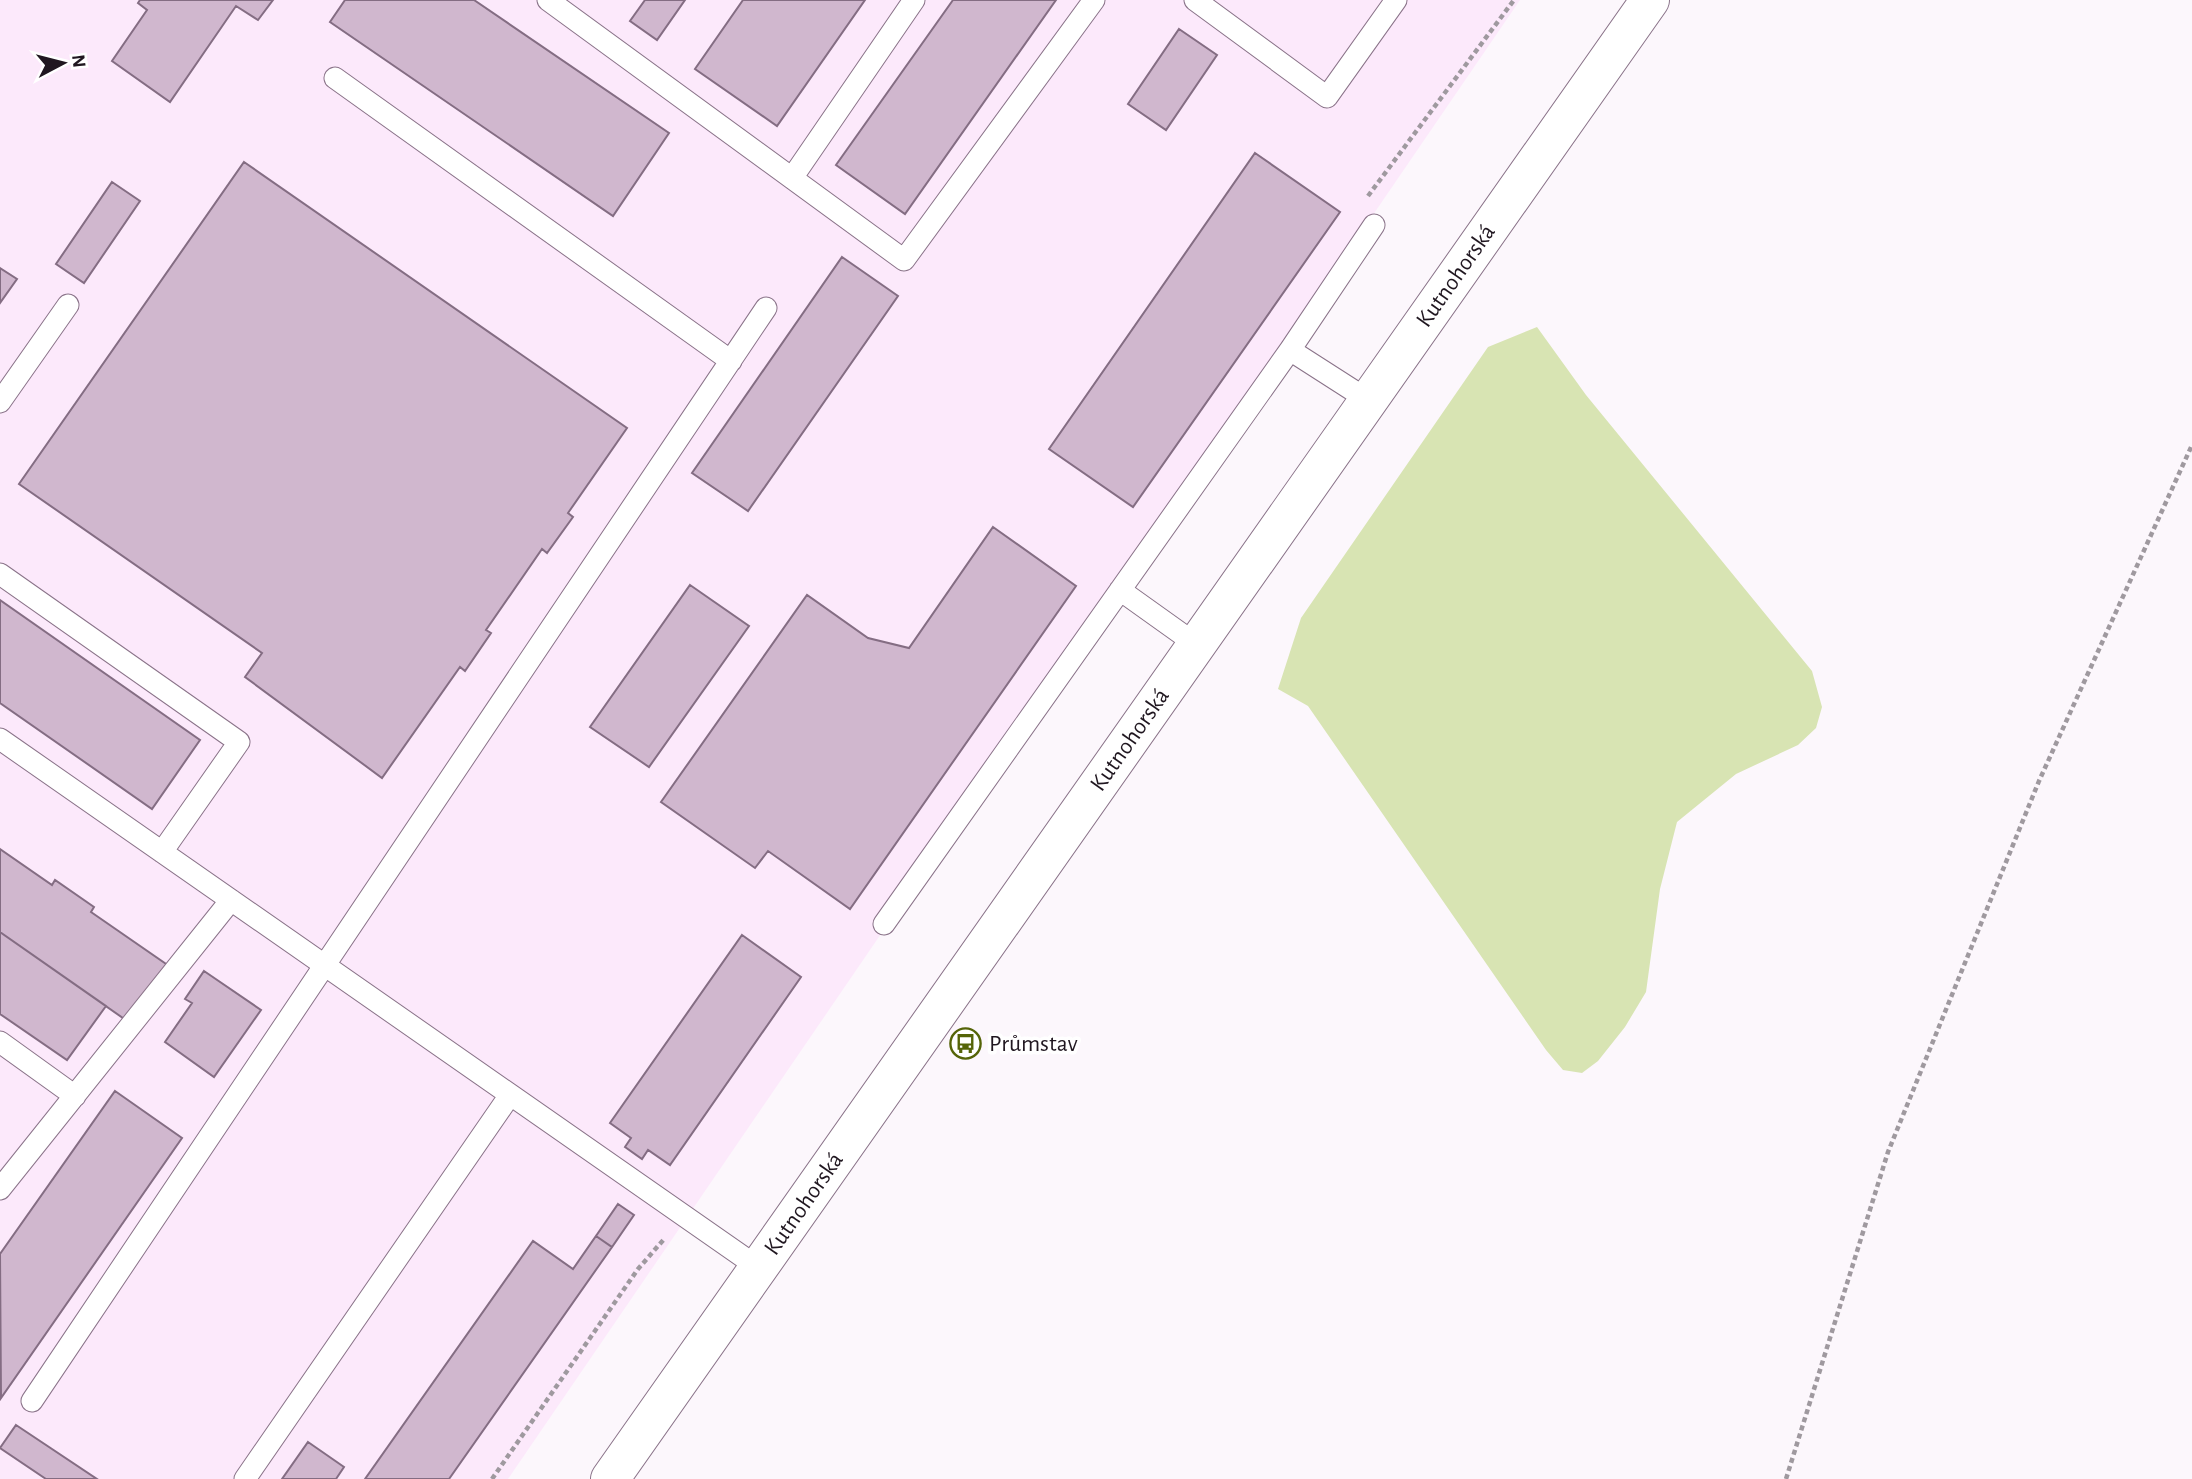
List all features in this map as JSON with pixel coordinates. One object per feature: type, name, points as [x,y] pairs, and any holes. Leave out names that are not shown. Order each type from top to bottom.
[{"type":"main road","name":"Kutnohorská","points":[[610,1479],[1368,401],[1644,2]]},
{"type":"lane","points":[[548,0],[904,260],[1094,0]]},
{"type":"lane","points":[[792,178],[914,0]]},
{"type":"lane","points":[[1195,0],[1326,97],[1395,0]]},
{"type":"lane","points":[[335,78],[731,361]]},
{"type":"lane","points":[[884,924],[1290,350],[1374,225]]},
{"type":"lane","points":[[0,402],[68,305]]},
{"type":"lane","points":[[32,1401],[766,308]]},
{"type":"lane","points":[[1290,350],[1368,401]]},
{"type":"lane","points":[[0,574],[239,742],[162,852]]},
{"type":"lane","points":[[1120,590],[1197,645]]},
{"type":"lane","points":[[0,739],[759,1268]]},
{"type":"lane","points":[[0,1189],[231,900]]},
{"type":"lane","points":[[0,1042],[75,1096]]},
{"type":"lane","points":[[245,1479],[510,1095]]},
{"type":"path","points":[[1374,225],[1365,200],[1514,0]]},
{"type":"path","points":[[1786,1479],[1888,1152],[2039,781],[2192,446]]},
{"type":"path","points":[[492,1479],[638,1269],[684,1216]]},
{"type":"shaded area","points":[[0,0],[1520,0],[508,1479],[0,1479]]},
{"type":"green space","points":[[1537,327],[1586,395],[1812,671],[1822,707],[1816,728],[1798,745],[1736,774],[1677,822],[1660,889],[1646,992],[1625,1027],[1598,1061],[1582,1073],[1563,1070],[1546,1050],[1308,706],[1278,689],[1301,618],[1488,347]]},
{"type":"building","points":[[140,0],[273,0],[258,20],[236,6],[170,102],[112,61],[147,10],[138,3]]},
{"type":"building","points":[[345,0],[474,0],[669,133],[613,216],[330,22]]},
{"type":"building","points":[[645,0],[685,0],[657,40],[630,21]]},
{"type":"building","points":[[743,0],[865,0],[777,126],[695,69]]},
{"type":"building","points":[[953,0],[1056,0],[905,214],[836,165]]},
{"type":"building","points":[[1179,29],[1217,55],[1166,130],[1128,104]]},
{"type":"building","points":[[1255,153],[1340,212],[1133,507],[1049,449]]},
{"type":"building","points":[[244,162],[627,428],[568,513],[573,517],[547,553],[542,549],[486,630],[491,633],[465,671],[460,667],[382,778],[245,677],[262,653],[19,484]]},
{"type":"building","points":[[112,182],[140,201],[84,283],[56,264]]},
{"type":"building","points":[[842,257],[898,296],[748,511],[692,473]]},
{"type":"building","points":[[0,268],[17,279],[0,303]]},
{"type":"building","points":[[993,527],[1076,586],[850,909],[768,851],[755,868],[661,802],[807,595],[868,638],[909,648]]},
{"type":"building","points":[[690,585],[749,626],[649,767],[590,727]]},
{"type":"building","points":[[0,600],[200,740],[152,809],[0,703]]},
{"type":"building","points":[[0,849],[52,885],[55,880],[94,907],[91,912],[169,966],[130,1023],[0,932]]},
{"type":"building","points":[[0,932],[106,1006],[67,1060],[0,1014]]},
{"type":"building","points":[[742,935],[801,977],[670,1165],[648,1150],[642,1159],[625,1147],[631,1138],[610,1123]]},
{"type":"building","points":[[204,971],[261,1010],[214,1077],[165,1042],[192,1003],[185,999]]},
{"type":"building","points":[[115,1091],[182,1138],[1,1398],[0,1254]]},
{"type":"building","points":[[618,1204],[634,1215],[612,1247],[596,1236]]},
{"type":"building","points":[[596,1236],[612,1247],[449,1479],[365,1479],[533,1241],[573,1269]]},
{"type":"building","points":[[16,1425],[97,1479],[46,1479],[0,1448]]},
{"type":"building","points":[[308,1442],[344,1467],[336,1479],[282,1479]]},
{"type":"place","name":"Průmstav","points":[[966,1044]]}]
